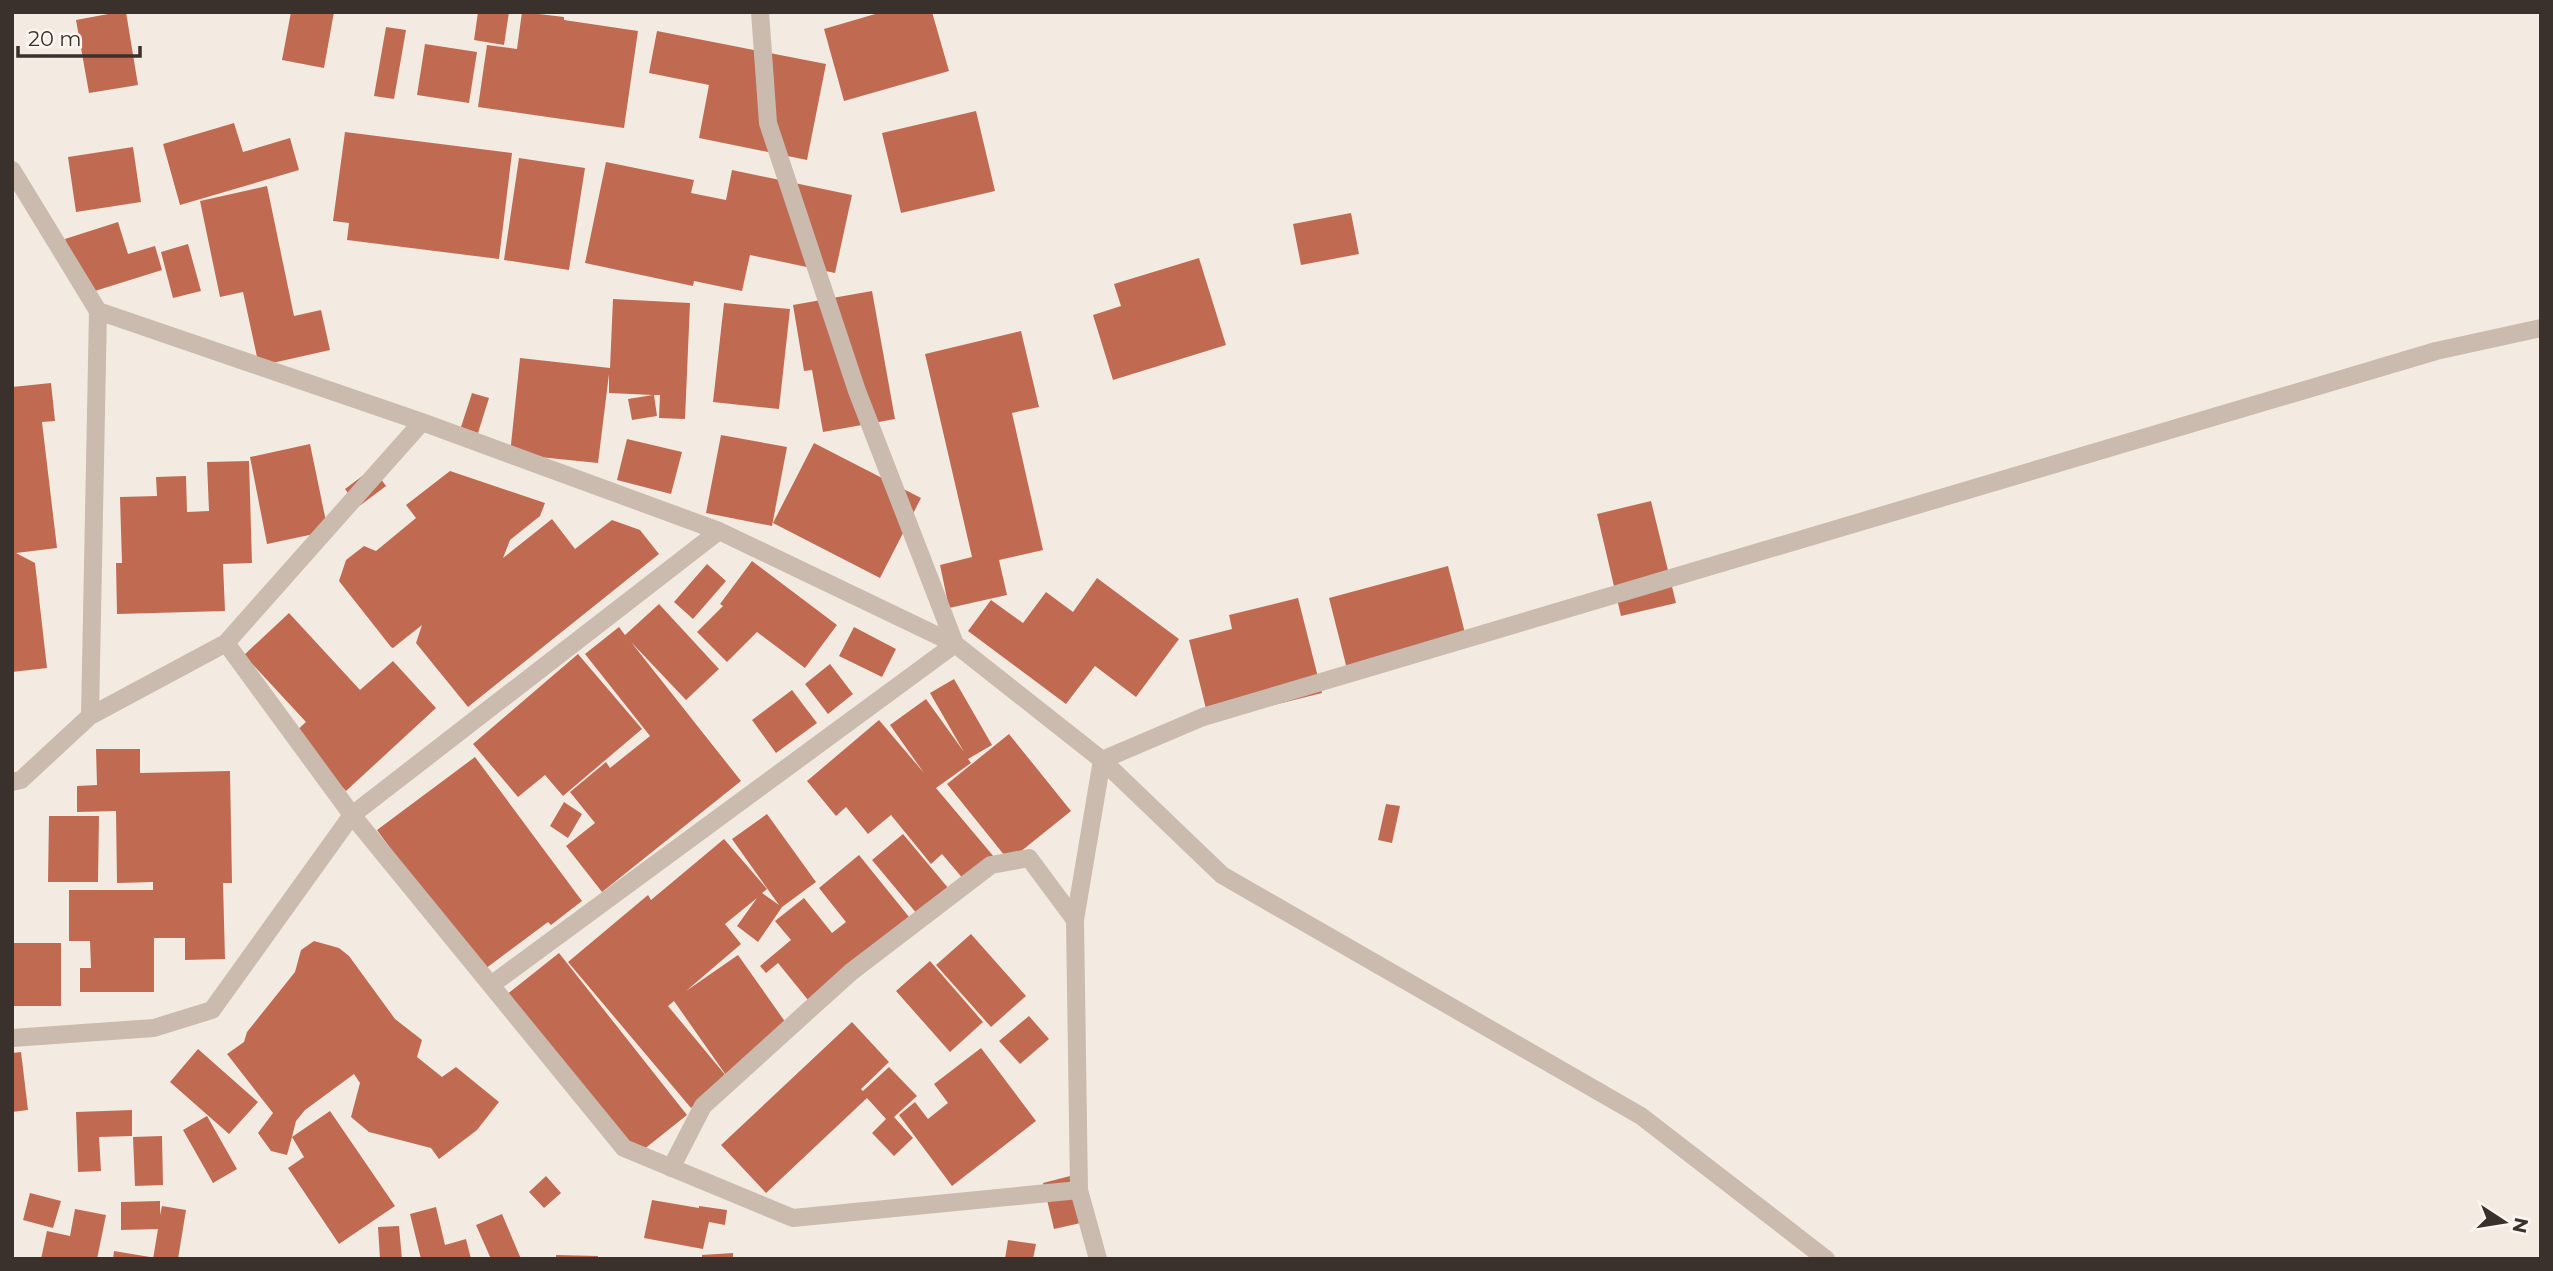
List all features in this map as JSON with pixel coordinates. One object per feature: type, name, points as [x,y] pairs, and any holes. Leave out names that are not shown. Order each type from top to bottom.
[{"type":"street","points":[[760,12],[768,123],[857,391],[955,644]]},
{"type":"street","points":[[14,176],[98,311],[90,716]]},
{"type":"street","points":[[98,311],[422,422],[719,531],[955,644],[1102,760],[1222,875],[1641,1116],[1826,1259]]},
{"type":"street","points":[[1102,760],[1216,713],[2436,351],[2541,328]]},
{"type":"street","points":[[12,782],[20,780],[90,716],[226,643],[422,422]]},
{"type":"street","points":[[12,1038],[154,1028],[212,1010],[352,815],[719,531]]},
{"type":"street","points":[[226,643],[352,815],[624,1149],[793,1218],[1079,1190]]},
{"type":"street","points":[[491,985],[955,644]]},
{"type":"street","points":[[1098,1259],[1079,1190],[1075,920],[1102,760]]},
{"type":"street","points":[[671,1168],[702,1106],[851,972],[991,865],[1029,858],[1075,920]]},
{"type":"building","points":[[126,12],[138,85],[89,93],[76,20]]},
{"type":"building","points":[[291,12],[334,12],[324,68],[282,60]]},
{"type":"building","points":[[478,12],[509,12],[504,45],[474,40]]},
{"type":"building","points":[[522,12],[638,31],[624,128],[478,107],[487,45],[517,49]]},
{"type":"building","points":[[882,12],[932,12],[949,71],[844,101],[824,29]]},
{"type":"building","points":[[386,27],[406,30],[394,99],[374,96]]},
{"type":"building","points":[[657,31],[826,64],[807,160],[699,138],[709,85],[649,73]]},
{"type":"building","points":[[425,44],[477,52],[469,103],[417,95]]},
{"type":"building","points":[[976,111],[995,191],[901,213],[882,133]]},
{"type":"building","points":[[234,123],[243,152],[290,138],[299,170],[180,205],[163,144]]},
{"type":"building","points":[[345,132],[512,153],[499,259],[347,240],[349,223],[333,221]]},
{"type":"building","points":[[133,147],[141,202],[76,212],[68,157]]},
{"type":"building","points":[[519,158],[585,168],[569,270],[504,260]]},
{"type":"building","points":[[606,162],[694,180],[691,193],[726,200],[732,170],[852,195],[835,273],[750,255],[742,291],[694,281],[693,286],[585,263]]},
{"type":"building","points":[[267,186],[294,316],[321,310],[330,350],[259,366],[243,292],[220,297],[200,201]]},
{"type":"building","points":[[1351,213],[1359,254],[1301,265],[1293,224]]},
{"type":"building","points":[[118,222],[128,254],[155,246],[162,270],[82,295],[65,239]]},
{"type":"building","points":[[188,244],[201,291],[173,298],[161,252]]},
{"type":"building","points":[[1199,258],[1226,345],[1113,380],[1093,315],[1121,306],[1114,284]]},
{"type":"building","points":[[872,291],[895,419],[823,432],[812,370],[804,371],[793,305]]},
{"type":"building","points":[[613,299],[690,303],[685,419],[659,418],[660,395],[654,395],[657,416],[632,420],[628,399],[653,395],[609,393],[609,374],[598,463],[510,454],[520,358],[610,368]]},
{"type":"building","points":[[724,303],[790,309],[779,409],[713,402]]},
{"type":"building","points":[[1021,331],[1039,407],[1012,413],[1043,550],[999,560],[1007,595],[949,608],[940,565],[972,557],[925,354]]},
{"type":"building","points":[[51,383],[55,421],[42,422],[57,548],[16,553],[35,563],[47,668],[12,672],[12,387]]},
{"type":"building","points":[[472,393],[489,398],[478,433],[461,427]]},
{"type":"building","points":[[721,435],[787,447],[772,526],[706,513]]},
{"type":"building","points":[[627,439],[682,452],[671,494],[617,480]]},
{"type":"building","points":[[814,443],[921,498],[880,578],[773,523]]},
{"type":"building","points":[[310,444],[328,531],[267,544],[250,457]]},
{"type":"building","points":[[249,461],[252,563],[223,564],[225,611],[117,614],[116,563],[122,563],[120,497],[157,496],[156,477],[186,476],[187,512],[209,511],[207,462]]},
{"type":"building","points":[[373,468],[386,486],[358,507],[345,489]]},
{"type":"building","points":[[450,471],[545,503],[540,516],[510,540],[503,558],[552,519],[575,549],[612,520],[640,530],[659,554],[468,707],[416,643],[422,625],[391,647],[339,581],[346,560],[364,546],[376,551],[416,518],[406,505]]},
{"type":"building","points":[[1651,501],[1676,603],[1621,616],[1597,514]]},
{"type":"building","points":[[752,561],[837,625],[805,668],[757,632],[727,662],[697,632],[723,606],[720,604]]},
{"type":"building","points":[[707,564],[726,581],[693,619],[674,602]]},
{"type":"building","points":[[1448,566],[1467,641],[1348,673],[1329,598]]},
{"type":"building","points":[[1097,578],[1179,639],[1136,697],[1095,666],[1066,704],[968,631],[991,600],[1023,623],[1046,592],[1073,612]]},
{"type":"building","points":[[1298,598],[1322,693],[1209,721],[1189,640],[1232,629],[1229,615]]},
{"type":"building","points":[[659,604],[719,669],[686,700],[631,642],[741,781],[602,892],[566,846],[595,823],[570,792],[606,762],[610,768],[650,736],[585,654],[619,627],[625,635]]},
{"type":"building","points":[[289,613],[360,690],[393,661],[436,708],[346,791],[293,734],[306,722],[244,655]]},
{"type":"building","points":[[854,627],[896,649],[882,677],[839,656]]},
{"type":"building","points":[[578,654],[642,729],[563,796],[545,775],[518,797],[473,744]]},
{"type":"building","points":[[830,664],[853,694],[828,714],[805,684]]},
{"type":"building","points":[[954,679],[992,745],[968,759],[971,763],[936,788],[1000,864],[971,888],[942,854],[931,864],[891,815],[868,834],[846,807],[836,816],[807,781],[879,720],[924,773],[890,725],[926,699],[964,752],[930,693]]},
{"type":"building","points":[[792,690],[817,723],[776,753],[752,720]]},
{"type":"building","points":[[1009,734],[1071,811],[1009,861],[947,784]]},
{"type":"building","points":[[96,749],[140,749],[140,773],[230,771],[232,883],[223,883],[225,959],[185,960],[185,938],[154,938],[154,992],[80,992],[80,968],[91,968],[90,941],[69,941],[69,890],[153,890],[153,882],[117,883],[116,811],[77,812],[77,786],[97,785]]},
{"type":"building","points":[[475,757],[582,901],[551,925],[548,922],[481,972],[377,830]]},
{"type":"building","points":[[564,802],[582,814],[568,838],[550,826]]},
{"type":"building","points":[[1386,804],[1400,806],[1392,843],[1378,840]]},
{"type":"building","points":[[767,814],[816,882],[782,907],[758,942],[737,926],[757,898],[725,924],[741,944],[686,991],[738,955],[793,1033],[728,1078],[674,1001],[668,1006],[727,1077],[691,1108],[568,962],[648,895],[651,900],[724,839],[767,889],[762,893],[779,905],[732,839]]},
{"type":"building","points":[[49,816],[99,816],[98,882],[48,882]]},
{"type":"building","points":[[903,834],[954,895],[923,921],[872,860]]},
{"type":"building","points":[[859,855],[918,928],[817,1011],[778,963],[766,973],[760,966],[791,940],[775,921],[804,898],[832,933],[846,922],[819,888]]},
{"type":"building","points":[[971,934],[1026,996],[991,1027],[936,965]]},
{"type":"building","points":[[314,941],[339,948],[349,956],[395,1019],[422,1040],[417,1057],[442,1077],[456,1067],[499,1102],[477,1130],[439,1159],[431,1148],[369,1132],[351,1117],[360,1083],[354,1074],[305,1110],[296,1121],[287,1155],[271,1151],[258,1133],[273,1113],[227,1054],[244,1042],[247,1032],[295,972],[301,950]]},
{"type":"building","points":[[12,943],[61,943],[61,1006],[12,1006]]},
{"type":"building","points":[[559,953],[687,1115],[633,1158],[505,996]]},
{"type":"building","points":[[930,961],[983,1022],[950,1052],[896,991]]},
{"type":"building","points":[[1029,1016],[1049,1039],[1020,1064],[999,1041]]},
{"type":"building","points":[[852,1022],[889,1062],[861,1089],[863,1091],[889,1067],[917,1096],[894,1117],[913,1138],[894,1156],[872,1133],[886,1119],[867,1098],[766,1193],[721,1145]]},
{"type":"building","points":[[981,1048],[1036,1121],[952,1186],[899,1115],[915,1102],[928,1119],[948,1103],[934,1084]]},
{"type":"building","points":[[198,1049],[258,1102],[229,1134],[170,1082]]},
{"type":"building","points":[[21,1052],[28,1110],[12,1112],[12,1053]]},
{"type":"building","points":[[132,1110],[132,1136],[99,1137],[101,1171],[78,1172],[76,1112]]},
{"type":"building","points":[[330,1111],[395,1206],[339,1244],[288,1168],[304,1157],[292,1137]]},
{"type":"building","points":[[207,1116],[237,1169],[213,1183],[183,1130]]},
{"type":"building","points":[[162,1136],[163,1185],[135,1186],[133,1137]]},
{"type":"building","points":[[1074,1175],[1085,1222],[1054,1229],[1043,1183]]},
{"type":"building","points":[[546,1176],[561,1193],[544,1208],[529,1192]]},
{"type":"building","points":[[30,1193],[61,1201],[53,1228],[23,1220]]},
{"type":"building","points":[[652,1200],[727,1210],[725,1225],[709,1222],[703,1249],[644,1238]]},
{"type":"building","points":[[160,1201],[160,1215],[162,1206],[186,1210],[178,1259],[153,1259],[158,1229],[121,1230],[121,1202]]},
{"type":"building","points":[[436,1207],[445,1245],[466,1239],[471,1259],[421,1259],[410,1214]]},
{"type":"building","points":[[75,1209],[106,1215],[97,1259],[41,1259],[47,1231],[70,1236]]},
{"type":"building","points":[[502,1214],[521,1259],[491,1259],[476,1225]]},
{"type":"building","points":[[399,1226],[402,1259],[380,1259],[378,1227]]},
{"type":"building","points":[[1008,1240],[1036,1244],[1033,1259],[1005,1259]]},
{"type":"building","points":[[114,1251],[150,1257],[150,1259],[113,1259]]},
{"type":"building","points":[[733,1253],[733,1259],[702,1259],[702,1255]]},
{"type":"building","points":[[556,1255],[598,1256],[598,1259],[556,1259]]}]
